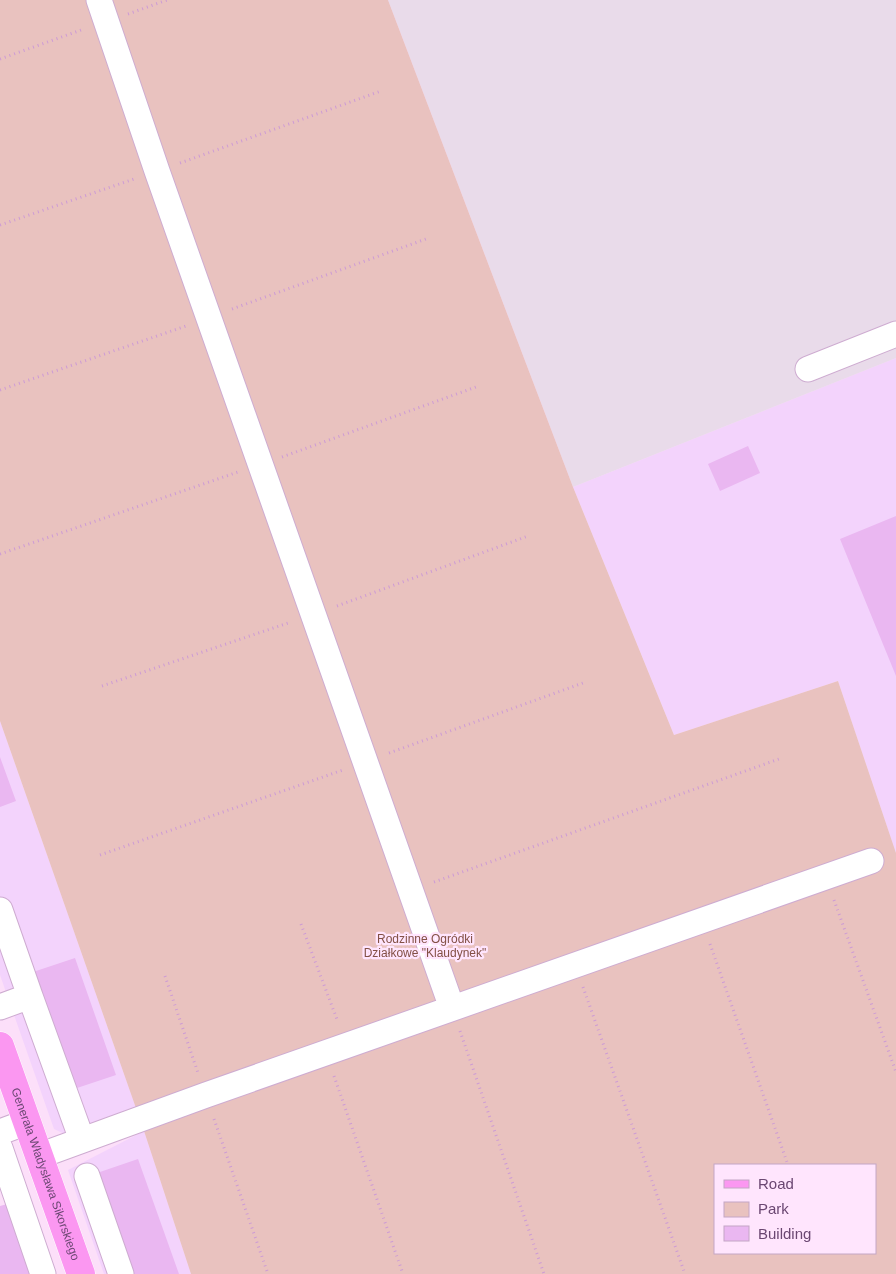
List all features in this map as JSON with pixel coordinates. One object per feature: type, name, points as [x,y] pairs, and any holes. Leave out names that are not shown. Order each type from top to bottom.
[{"type":"main road","name":"Generała Władysława Sikorskiego","points":[[0,1046],[81,1274]]},
{"type":"lane","points":[[99,0],[157,171],[452,1008]]},
{"type":"lane","points":[[808,368],[896,334]]},
{"type":"lane","points":[[40,1156],[206,1095],[870,860]]},
{"type":"lane","points":[[0,910],[82,1140]]},
{"type":"lane","points":[[0,1007],[30,996]]},
{"type":"lane","points":[[0,1132],[27,1122]]},
{"type":"lane","points":[[0,1148],[43,1274]]},
{"type":"lane","points":[[87,1176],[121,1274]]},
{"type":"path","points":[[0,225],[381,91]]},
{"type":"path","points":[[410,891],[779,759]]},
{"type":"path","points":[[826,876],[896,1072]]},
{"type":"path","points":[[702,920],[788,1164]]},
{"type":"path","points":[[301,924],[403,1274]]},
{"type":"path","points":[[575,964],[685,1274]]},
{"type":"path","points":[[165,976],[268,1274]]},
{"type":"path","points":[[452,1008],[544,1274]]},
{"type":"shaded area","points":[[388,0],[896,0],[896,358],[573,487]]},
{"type":"shaded area","points":[[896,358],[896,853],[838,681],[674,735],[573,487]]},
{"type":"shaded area","points":[[0,721],[137,1111],[69,1136],[54,1129],[0,975]]},
{"type":"shaded area","points":[[144,1131],[191,1274],[104,1274],[68,1170]]},
{"type":"green space","name":"Rodzinne Ogródki Działkowe \"Klaudynek\"","points":[[0,0],[388,0],[573,487],[674,735],[838,681],[896,853],[896,1274],[191,1274],[144,1131],[0,721]]},
{"type":"building","points":[[748,446],[760,473],[720,491],[708,464]]},
{"type":"building","points":[[896,516],[896,676],[840,539]]},
{"type":"building","points":[[0,757],[16,801],[0,807]]},
{"type":"building","points":[[75,958],[116,1075],[74,1089],[33,972]]},
{"type":"building","points":[[138,1159],[179,1274],[132,1274],[97,1173]]},
{"type":"building","points":[[11,1203],[35,1274],[0,1274],[0,1206]]}]
